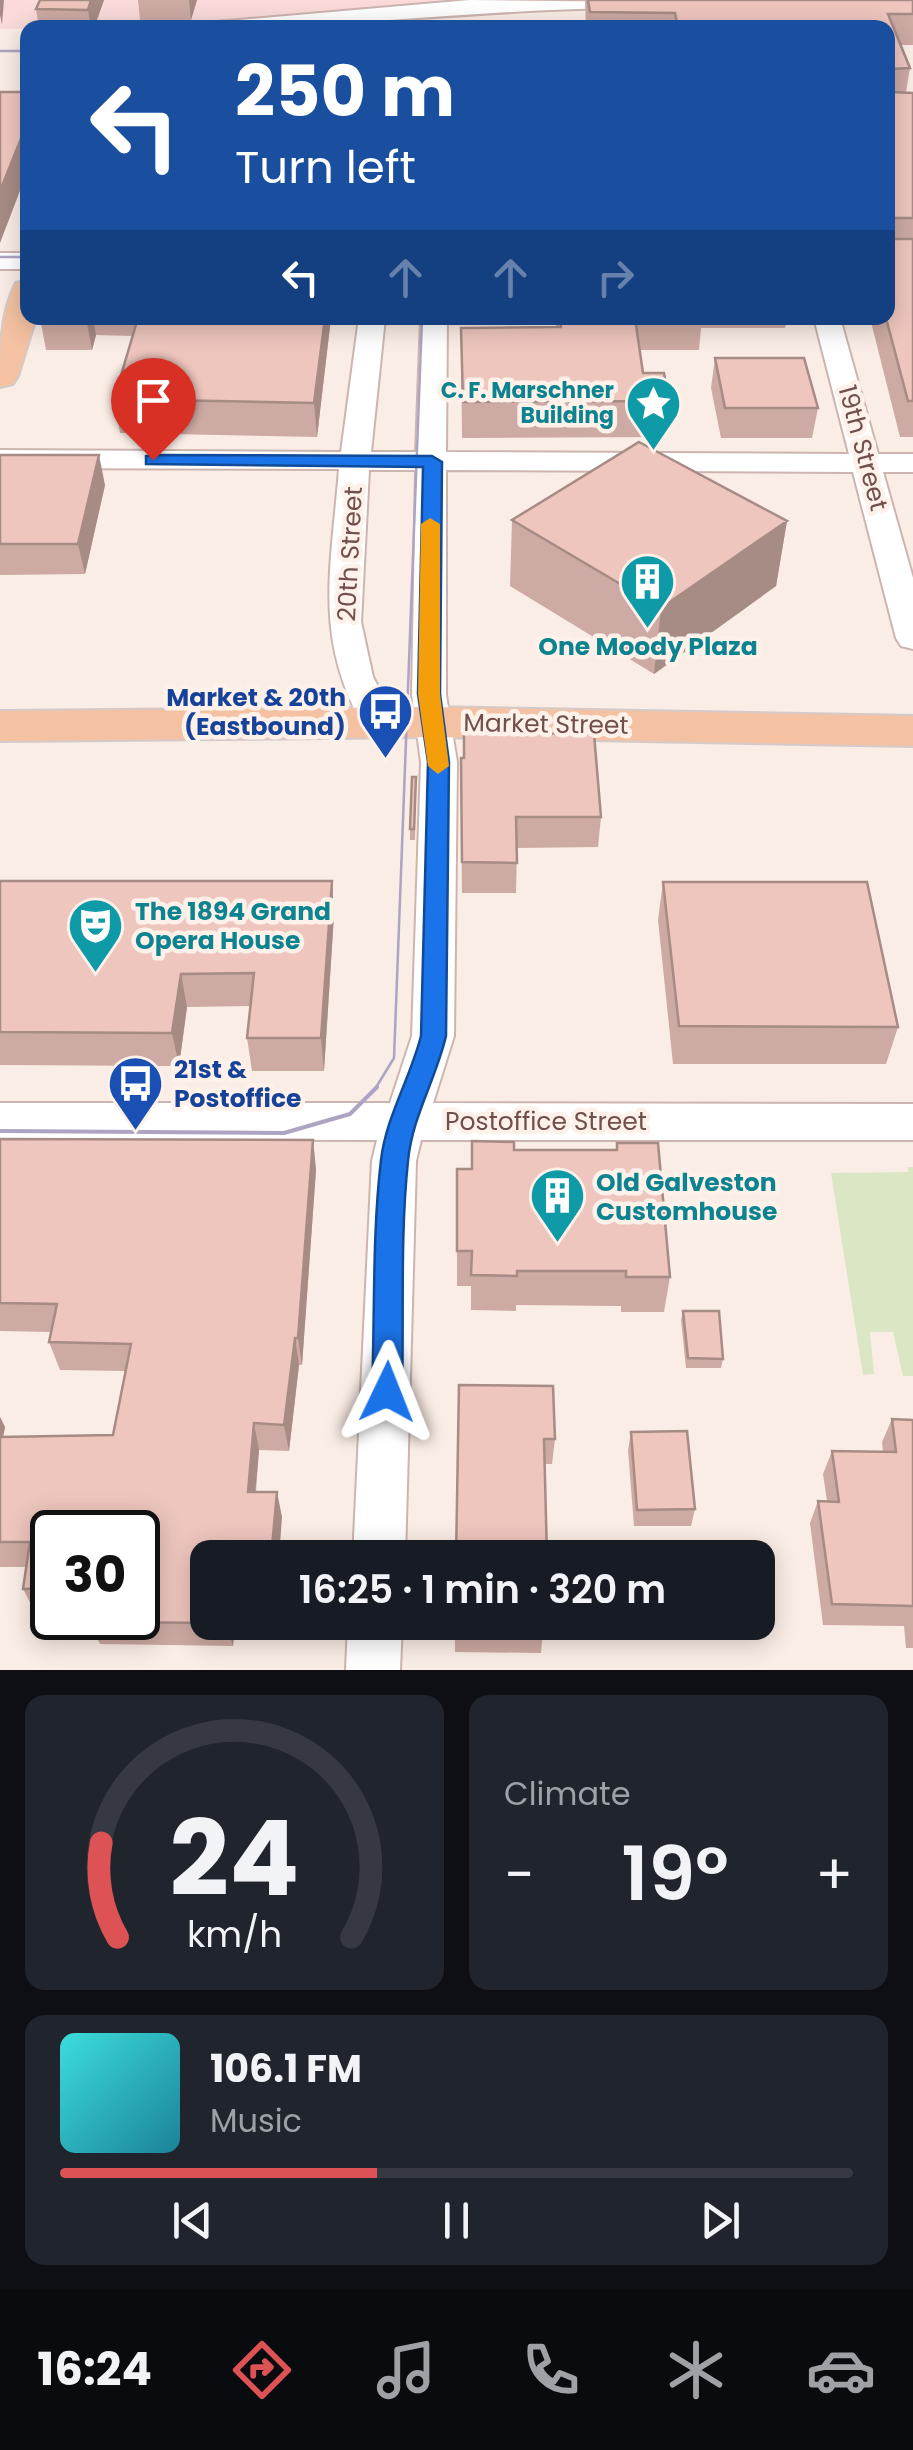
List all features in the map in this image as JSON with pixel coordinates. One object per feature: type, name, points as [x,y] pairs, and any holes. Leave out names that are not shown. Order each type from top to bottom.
[{"type":"main road","points":[[0,376],[20,315]]},
{"type":"main road","name":"Market Street","points":[[0,726],[432,722],[913,731]]},
{"type":"street","points":[[389,20],[565,0],[652,2]]},
{"type":"street","name":"20th Street","points":[[371,325],[355,461],[344,622],[356,677],[380,725]]},
{"type":"street","points":[[380,1540],[394,1160],[402,1121],[425,1071],[433,1036],[438,762],[432,722],[428,588],[434,325]]},
{"type":"street","name":"19th Street","points":[[829,325],[913,638]]},
{"type":"street","points":[[0,459],[913,464]]},
{"type":"street","name":"Postoffice Street","points":[[0,1121],[913,1122]]},
{"type":"street","points":[[373,1670],[375,1640]]},
{"type":"shaded area","points":[[0,0],[481,0],[244,20],[20,20],[20,29],[0,29]]},
{"type":"green space","points":[[908,1167],[913,1167],[913,1376],[903,1376],[893,1332],[870,1332],[874,1374],[863,1375],[831,1173],[908,1172]]},
{"type":"building","points":[[40,0],[91,0],[88,10],[36,9]]},
{"type":"building","points":[[588,0],[913,0],[913,14],[888,14],[890,20],[676,20],[675,13],[590,12]]},
{"type":"building","points":[[895,31],[910,68],[895,69]]},
{"type":"building","points":[[0,92],[20,92],[20,141],[0,191]]},
{"type":"building","points":[[895,92],[913,93],[913,218],[895,218]]},
{"type":"building","points":[[895,239],[913,239],[913,401],[908,401],[888,325],[895,325]]},
{"type":"building","points":[[136,325],[324,325],[314,403],[114,399]]},
{"type":"building","points":[[636,325],[643,373],[664,373],[669,401],[463,402],[461,328]]},
{"type":"building","points":[[715,358],[804,358],[818,408],[725,408]]},
{"type":"building","points":[[639,442],[787,521],[661,608],[512,520]]},
{"type":"building","points":[[0,455],[99,455],[78,544],[0,544]]},
{"type":"building","points":[[464,732],[594,734],[601,817],[516,817],[517,863],[462,862]]},
{"type":"building","points":[[412,777],[416,777],[414,829],[410,829]]},
{"type":"building","points":[[0,881],[332,881],[321,1038],[247,1038],[254,973],[181,974],[172,1033],[0,1032]]},
{"type":"building","points":[[663,882],[867,882],[898,1027],[679,1026]]},
{"type":"building","points":[[0,1139],[313,1140],[298,1338],[284,1425],[254,1423],[248,1492],[277,1492],[273,1540],[190,1540],[190,1623],[160,1623],[160,1510],[30,1510],[30,1542],[0,1542],[0,1437],[113,1435],[131,1344],[49,1342],[57,1304],[0,1303]]},
{"type":"building","name":"Old Galveston Customhouse","points":[[472,1141],[514,1142],[514,1150],[617,1150],[617,1143],[658,1143],[670,1277],[626,1277],[626,1271],[471,1275],[472,1251],[457,1251],[457,1169],[472,1169]]},
{"type":"building","points":[[683,1311],[719,1311],[723,1359],[688,1358]]},
{"type":"building","points":[[459,1385],[553,1386],[555,1439],[544,1439],[547,1540],[456,1540]]},
{"type":"building","points":[[892,1419],[913,1420],[913,1606],[832,1604],[818,1501],[839,1502],[832,1451],[896,1452]]},
{"type":"building","points":[[687,1431],[695,1509],[637,1510],[631,1432]]},
{"type":"building","points":[[30,1542],[30,1589],[23,1589]]},
{"type":"tram line","points":[[0,51],[20,51]]},
{"type":"tram line","points":[[0,257],[20,257]]},
{"type":"tram line","points":[[375,1089],[394,1058],[422,325]]},
{"type":"tram line","points":[[0,1131],[284,1133],[350,1114],[375,1089]]},
{"type":"slow traffic","points":[[430,524],[429,694],[438,766]]},
{"type":"place","name":"C. F. Marschner Building","points":[[653,452]]},
{"type":"place","name":"One Moody Plaza","points":[[648,630]]},
{"type":"place","name":"Market & 20th (Eastbound)","points":[[385,760]]},
{"type":"place","name":"The 1894 Grand Opera House","points":[[96,974]]},
{"type":"place","name":"21st & Postoffice","points":[[135,1132]]},
{"type":"place","name":"Old Galveston Customhouse","points":[[557,1245]]},
{"type":"route","points":[[153,460],[432,462],[429,694],[438,762],[433,1036],[425,1071],[402,1121],[394,1160],[387,1392]]}]
